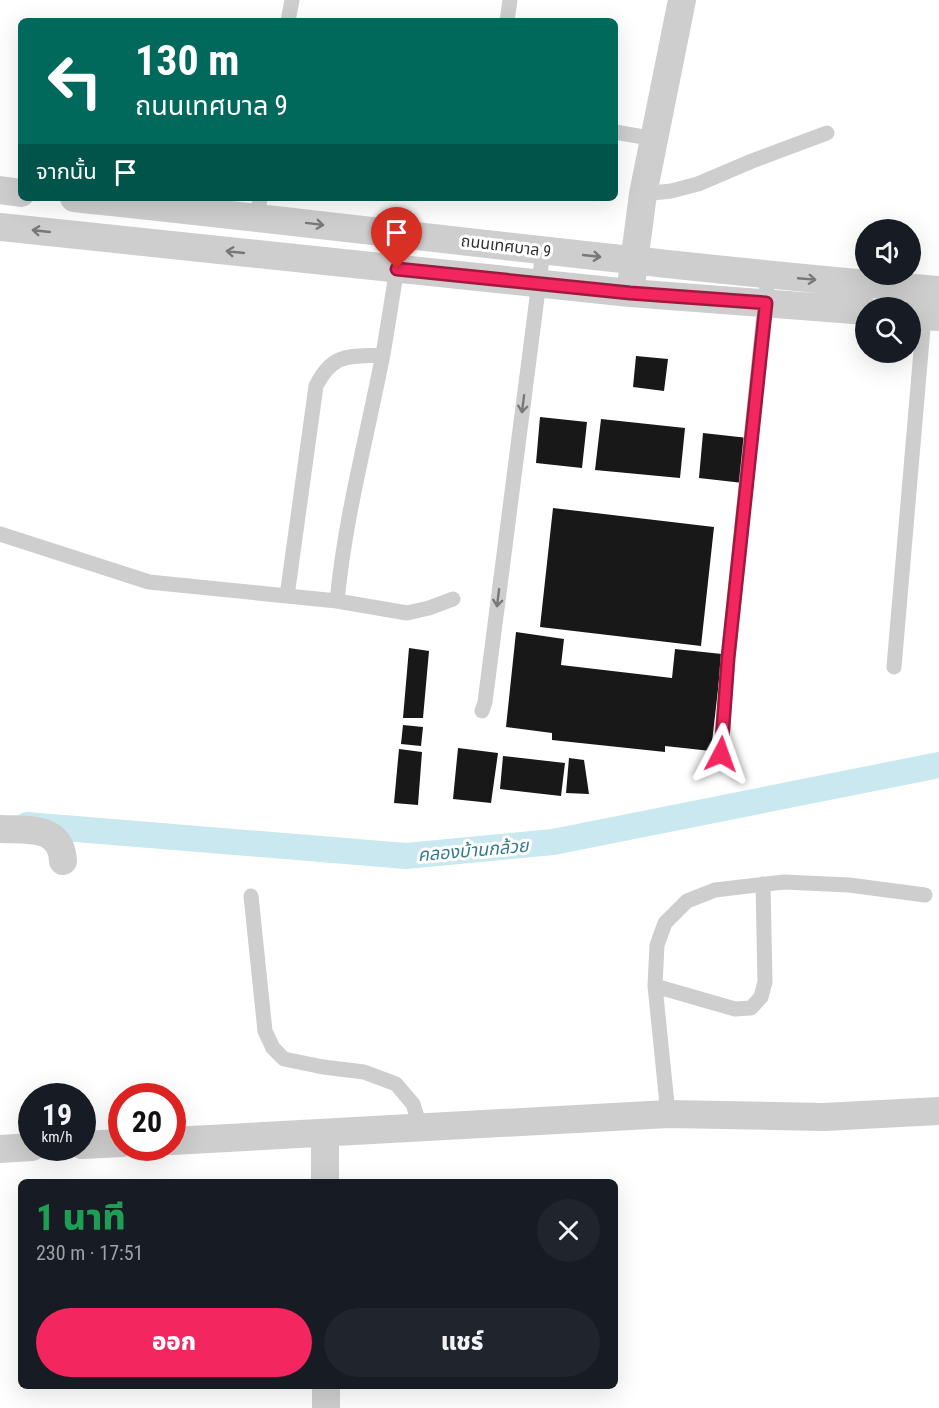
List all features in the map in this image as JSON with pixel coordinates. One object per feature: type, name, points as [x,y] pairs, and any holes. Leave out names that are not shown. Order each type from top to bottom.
[{"type":"street","points":[[630,293],[643,194],[656,139],[682,0]]},
{"type":"street","points":[[0,190],[18,193]]},
{"type":"street","name":"ถนนเทศบาล 9","points":[[136,201],[259,207],[543,251],[768,275],[939,290]]},
{"type":"street","name":"ถนนเทศบาล 9","points":[[0,227],[630,293],[855,310]]},
{"type":"street","points":[[0,829],[39,831],[51,837],[60,845],[63,861]]},
{"type":"street","points":[[186,1140],[668,1114],[824,1117],[939,1111]]},
{"type":"street","points":[[325,1133],[325,1179]]},
{"type":"street","points":[[0,1149],[18,1148]]},
{"type":"street","points":[[326,1389],[326,1408]]},
{"type":"lane","points":[[289,18],[292,0]]},
{"type":"lane","points":[[507,18],[510,0]]},
{"type":"lane","points":[[618,133],[656,139]]},
{"type":"lane","points":[[643,194],[671,191],[698,184],[826,133]]},
{"type":"lane","points":[[482,711],[543,251]]},
{"type":"lane","points":[[337,601],[340,564],[350,506],[383,354],[397,269]]},
{"type":"lane","points":[[721,754],[728,658],[768,275]]},
{"type":"lane","points":[[894,667],[924,316]]},
{"type":"lane","points":[[287,596],[316,386],[323,373],[340,357],[383,354]]},
{"type":"lane","points":[[0,534],[149,582],[337,601],[407,613],[453,599]]},
{"type":"lane","points":[[668,1114],[655,986],[657,945],[665,923],[687,901],[715,890],[784,882],[849,885],[925,895]]},
{"type":"lane","points":[[655,986],[735,1010],[751,1008],[761,997],[765,982],[763,884]]},
{"type":"lane","points":[[251,896],[265,1031],[273,1047],[284,1059],[364,1072],[396,1084],[413,1104],[420,1126]]},
{"type":"building","points":[[636,356],[668,359],[664,391],[633,387]]},
{"type":"building","points":[[540,417],[587,422],[582,468],[536,463]]},
{"type":"building","points":[[601,419],[685,428],[680,478],[595,470]]},
{"type":"building","points":[[703,433],[748,438],[743,483],[699,478]]},
{"type":"building","points":[[553,508],[714,527],[701,646],[540,627]]},
{"type":"building","points":[[516,632],[564,639],[561,665],[672,678],[675,649],[722,654],[711,751],[665,746],[665,752],[552,740],[552,733],[506,727]]},
{"type":"building","points":[[409,648],[429,651],[423,718],[403,718]]},
{"type":"building","points":[[403,725],[423,727],[421,746],[401,744]]},
{"type":"building","points":[[458,748],[498,753],[491,803],[453,799]]},
{"type":"building","points":[[399,749],[422,752],[418,805],[394,803]]},
{"type":"building","points":[[503,756],[565,763],[561,796],[500,789]]},
{"type":"building","points":[[569,758],[584,760],[589,794],[566,793]]},
{"type":"waterway","name":"คลองบ้านกล้วย","points":[[27,825],[406,856],[553,842],[939,765]]},
{"type":"route","points":[[397,269],[630,293],[766,303],[728,658],[721,754]]}]
